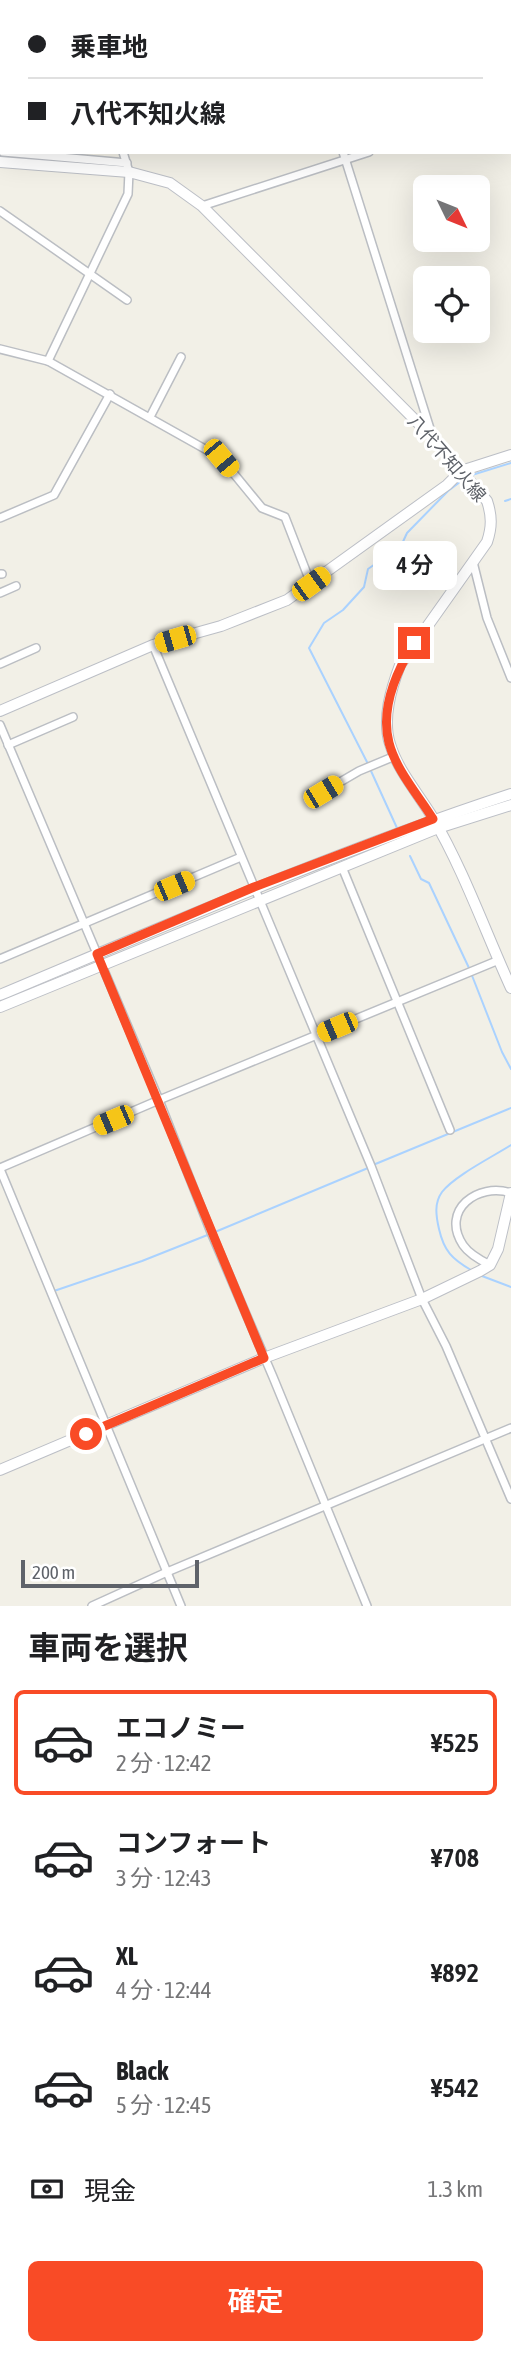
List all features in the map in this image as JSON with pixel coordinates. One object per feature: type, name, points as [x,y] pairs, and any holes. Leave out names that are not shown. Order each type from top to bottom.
[{"type":"main road","name":"八代不知火線","points":[[0,162],[128,168],[170,183],[202,206],[433,438],[487,501],[491,514],[487,542],[400,665],[388,706],[389,741],[460,872],[511,988]]},
{"type":"main road","points":[[0,711],[153,645],[221,626],[292,596],[463,474],[511,455]]},
{"type":"main road","points":[[0,995],[254,887],[436,824],[511,794]]},
{"type":"main road","points":[[0,1007],[260,902],[436,824],[511,805]]},
{"type":"main road","points":[[0,1470],[264,1358],[422,1299],[485,1268],[498,1249],[511,1193]]},
{"type":"street","points":[[24,154],[128,168]]},
{"type":"street","points":[[48,361],[128,194],[128,168],[124,154]]},
{"type":"street","points":[[202,206],[344,156],[433,438]]},
{"type":"street","points":[[0,211],[127,300]]},
{"type":"street","points":[[0,349],[48,361],[221,458],[262,508],[285,516],[311,584]]},
{"type":"street","points":[[150,417],[181,357]]},
{"type":"street","points":[[0,518],[54,495],[110,394]]},
{"type":"street","points":[[473,562],[487,618],[511,678]]},
{"type":"street","points":[[0,593],[16,586]]},
{"type":"street","points":[[153,645],[371,1166],[422,1299],[446,1346],[511,1499]]},
{"type":"street","points":[[0,664],[36,648]]},
{"type":"street","points":[[8,745],[73,717]]},
{"type":"street","points":[[0,725],[159,1100],[367,1606]]},
{"type":"street","points":[[323,792],[359,771],[395,756]]},
{"type":"street","points":[[0,958],[241,858]]},
{"type":"street","points":[[342,867],[450,1130]]},
{"type":"street","points":[[181,1606],[0,1169],[159,1100],[499,960]]},
{"type":"street","points":[[485,1268],[462,1244],[456,1217],[470,1197],[488,1191],[511,1193]]},
{"type":"street","points":[[92,1606],[511,1428]]},
{"type":"waterway","points":[[472,475],[511,463]]},
{"type":"waterway","points":[[368,764],[309,648],[324,623],[343,610],[364,587],[368,569],[401,546],[407,533],[448,491],[464,479]]},
{"type":"waterway","points":[[505,501],[511,499]]},
{"type":"waterway","points":[[371,771],[397,828]]},
{"type":"waterway","points":[[410,856],[421,879],[429,883],[469,968]]},
{"type":"waterway","points":[[471,973],[511,1069]]},
{"type":"waterway","points":[[373,1165],[511,1108]]},
{"type":"waterway","points":[[471,1270],[454,1258],[443,1243],[437,1219],[438,1201],[442,1192],[455,1179],[511,1145]]},
{"type":"waterway","points":[[215,1232],[368,1168]]},
{"type":"waterway","points":[[54,1291],[210,1234]]},
{"type":"waterway","points":[[482,1276],[511,1287]]},
{"type":"route","points":[[86,1434],[264,1358],[97,954],[254,887],[433,819],[397,762],[389,741],[388,706],[393,684],[400,665],[414,643]]}]
